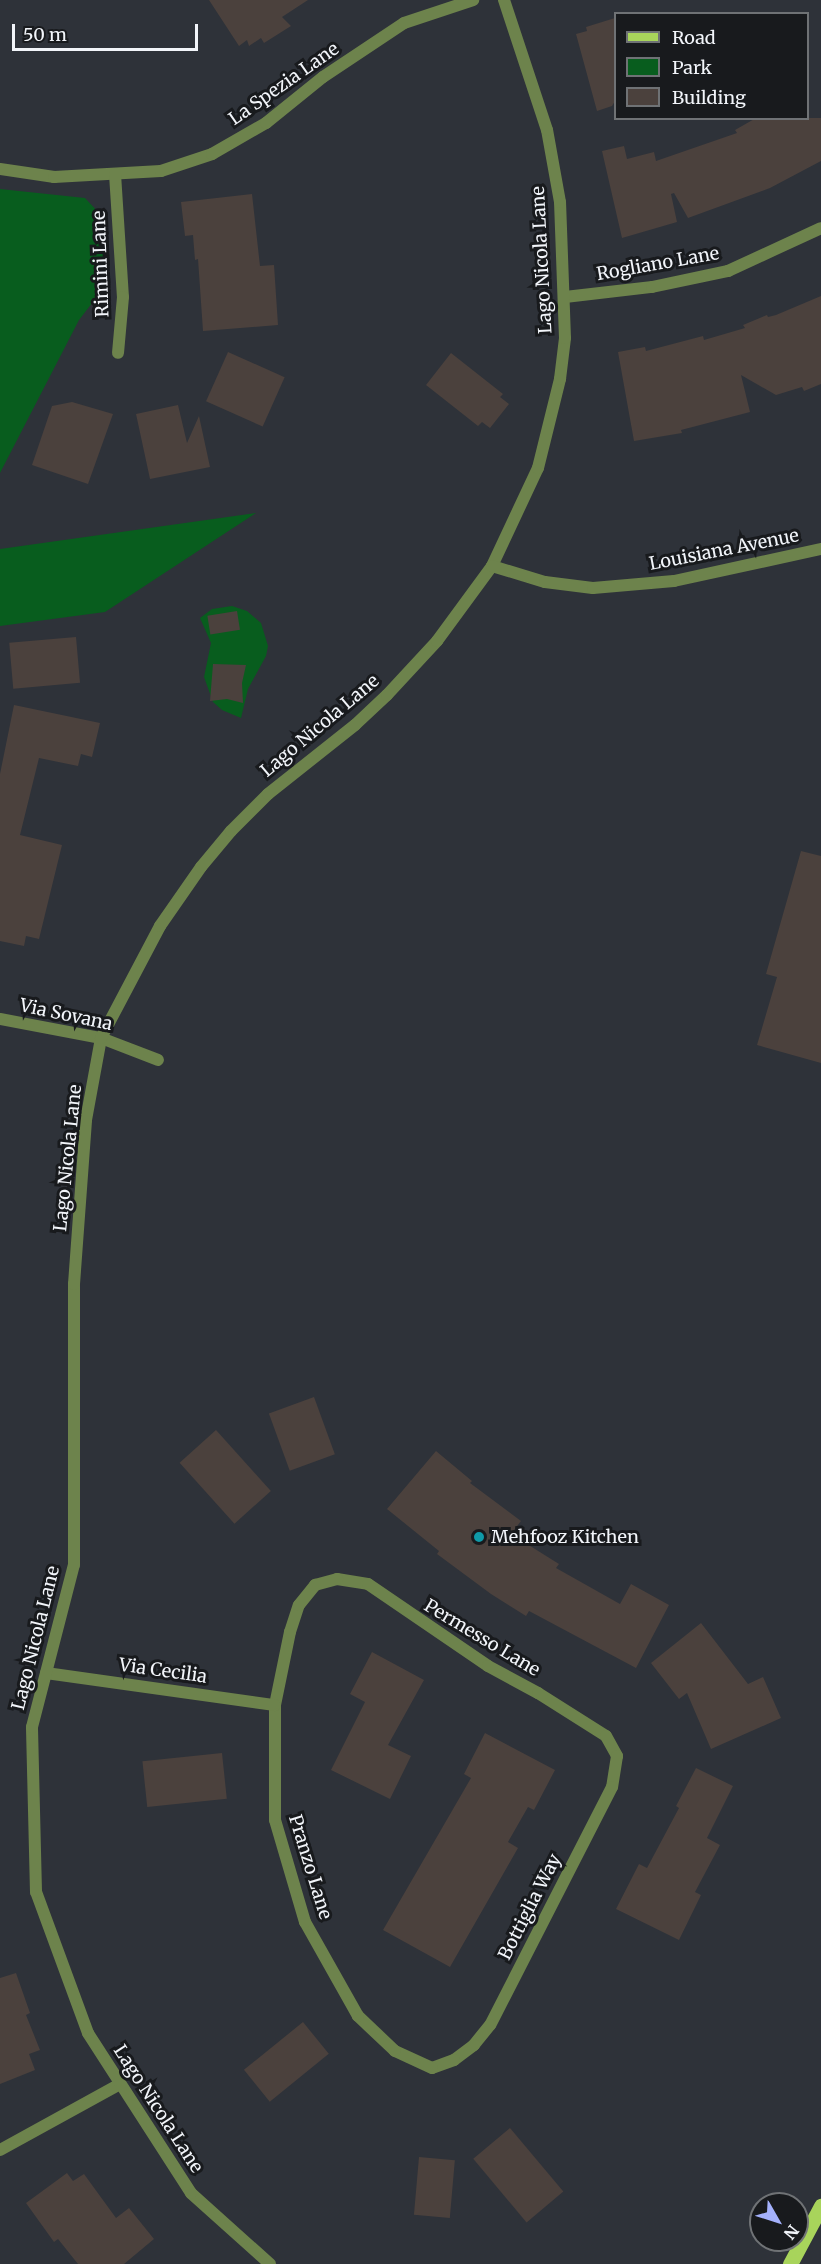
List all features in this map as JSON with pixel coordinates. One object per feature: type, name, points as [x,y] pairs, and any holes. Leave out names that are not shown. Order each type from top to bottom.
[{"type":"main road","points":[[790,2264],[821,2206]]},
{"type":"street","name":"La Spezia Lane","points":[[0,169],[54,177],[161,171],[212,154],[266,123],[323,77],[404,23],[473,0]]},
{"type":"street","name":"Lago Nicola Lane","points":[[270,2264],[191,2193],[120,2084],[88,2033],[36,1892],[32,1727],[74,1565],[74,1284],[86,1120],[101,1038],[160,926],[201,867],[268,794],[355,725],[387,695],[436,641],[492,566],[538,468],[550,427],[560,379],[565,338],[560,202],[547,130],[504,0]]},
{"type":"street","name":"Rimini Lane","points":[[115,174],[123,297],[118,353]]},
{"type":"street","name":"Rogliano Lane","points":[[565,297],[652,287],[728,271],[821,228]]},
{"type":"street","name":"Louisiana Avenue","points":[[492,566],[545,582],[593,588],[674,581],[821,549]]},
{"type":"street","name":"Via Sovana","points":[[0,1019],[101,1038],[158,1060]]},
{"type":"street","name":"Pranzo Lane","points":[[337,1579],[315,1585],[299,1605],[290,1632],[275,1705],[275,1820],[305,1922],[358,2016],[395,2050],[432,2068]]},
{"type":"street","name":"Permesso Lane","points":[[337,1579],[368,1584],[488,1666],[538,1693],[606,1736]]},
{"type":"street","name":"Via Cecilia","points":[[46,1673],[275,1705]]},
{"type":"street","name":"Bottiglia Way","points":[[432,2068],[454,2060],[474,2045],[495,2015],[612,1787],[617,1756],[606,1736]]},
{"type":"street","points":[[0,2150],[120,2084]]},
{"type":"green space","points":[[0,189],[85,198],[100,214],[106,285],[79,320],[0,473]]},
{"type":"green space","points":[[256,513],[105,612],[0,626],[0,549]]},
{"type":"green space","points":[[232,606],[247,611],[261,623],[268,646],[266,656],[248,689],[241,718],[222,710],[213,702],[204,677],[211,643],[200,618],[212,609]]},
{"type":"building","points":[[209,0],[308,0],[282,17],[291,26],[264,43],[261,38],[249,46],[247,40],[239,46]]},
{"type":"building","points":[[614,18],[614,103],[612,106],[597,111],[576,34],[587,31],[586,27]]},
{"type":"building","points":[[821,118],[821,161],[770,188],[688,218],[674,193],[671,194],[677,222],[622,238],[602,151],[624,146],[627,159],[654,152],[656,161],[737,133],[735,130],[752,120]]},
{"type":"building","points":[[252,194],[260,266],[274,265],[278,325],[203,331],[198,259],[195,260],[193,235],[185,236],[181,202]]},
{"type":"building","points":[[821,296],[821,384],[804,391],[802,387],[776,395],[741,375],[750,412],[681,430],[682,433],[634,441],[618,352],[645,347],[646,351],[703,336],[704,340],[745,328],[743,325],[767,315],[768,317],[776,315]]},
{"type":"building","points":[[228,352],[285,377],[263,427],[206,401]]},
{"type":"building","points":[[451,353],[503,394],[500,397],[509,404],[490,428],[482,422],[478,426],[426,385]]},
{"type":"building","points":[[72,402],[113,414],[88,484],[32,465],[52,406]]},
{"type":"building","points":[[178,405],[187,443],[199,416],[210,467],[150,479],[136,414]]},
{"type":"building","points":[[237,611],[240,630],[210,634],[207,616]]},
{"type":"building","points":[[76,637],[80,683],[13,689],[9,643]]},
{"type":"building","points":[[213,664],[246,665],[242,683],[243,703],[227,699],[210,701]]},
{"type":"building","points":[[14,705],[100,723],[92,757],[81,754],[78,766],[39,758],[20,835],[62,845],[39,939],[26,936],[24,946],[0,941],[0,774]]},
{"type":"building","points":[[801,851],[821,856],[821,1063],[757,1045],[777,977],[766,974]]},
{"type":"building","points":[[314,1397],[335,1454],[290,1471],[269,1413]]},
{"type":"building","points":[[216,1430],[271,1491],[234,1524],[180,1463]]},
{"type":"building","points":[[436,1451],[472,1481],[470,1483],[521,1521],[511,1534],[559,1564],[556,1568],[620,1604],[631,1584],[669,1605],[636,1668],[529,1611],[526,1616],[491,1594],[437,1554],[439,1551],[387,1509]]},
{"type":"building","points":[[701,1623],[748,1684],[763,1677],[781,1718],[711,1749],[687,1693],[679,1699],[651,1663]]},
{"type":"building","points":[[372,1652],[424,1680],[388,1745],[411,1756],[390,1799],[331,1770],[365,1702],[350,1694]]},
{"type":"building","points":[[485,1733],[555,1770],[534,1810],[528,1807],[508,1842],[518,1848],[450,1967],[383,1930],[471,1778],[464,1774]]},
{"type":"building","points":[[222,1753],[227,1799],[147,1807],[142,1761]]},
{"type":"building","points":[[696,1768],[733,1786],[707,1838],[720,1845],[695,1892],[701,1895],[679,1940],[616,1909],[639,1864],[647,1868],[679,1808],[676,1806]]},
{"type":"building","points":[[16,1973],[30,2013],[26,2015],[40,2050],[29,2054],[35,2070],[0,2084],[0,1978]]},
{"type":"building","points":[[303,2022],[329,2054],[270,2102],[244,2070]]},
{"type":"building","points":[[510,2128],[563,2192],[527,2222],[473,2159]]},
{"type":"building","points":[[419,2157],[455,2160],[450,2218],[414,2215]]},
{"type":"building","points":[[67,2173],[73,2181],[84,2174],[116,2218],[129,2208],[154,2239],[124,2264],[78,2264],[58,2239],[54,2242],[26,2203]]},
{"type":"place","name":"Mehfooz Kitchen","points":[[479,1537]]}]
